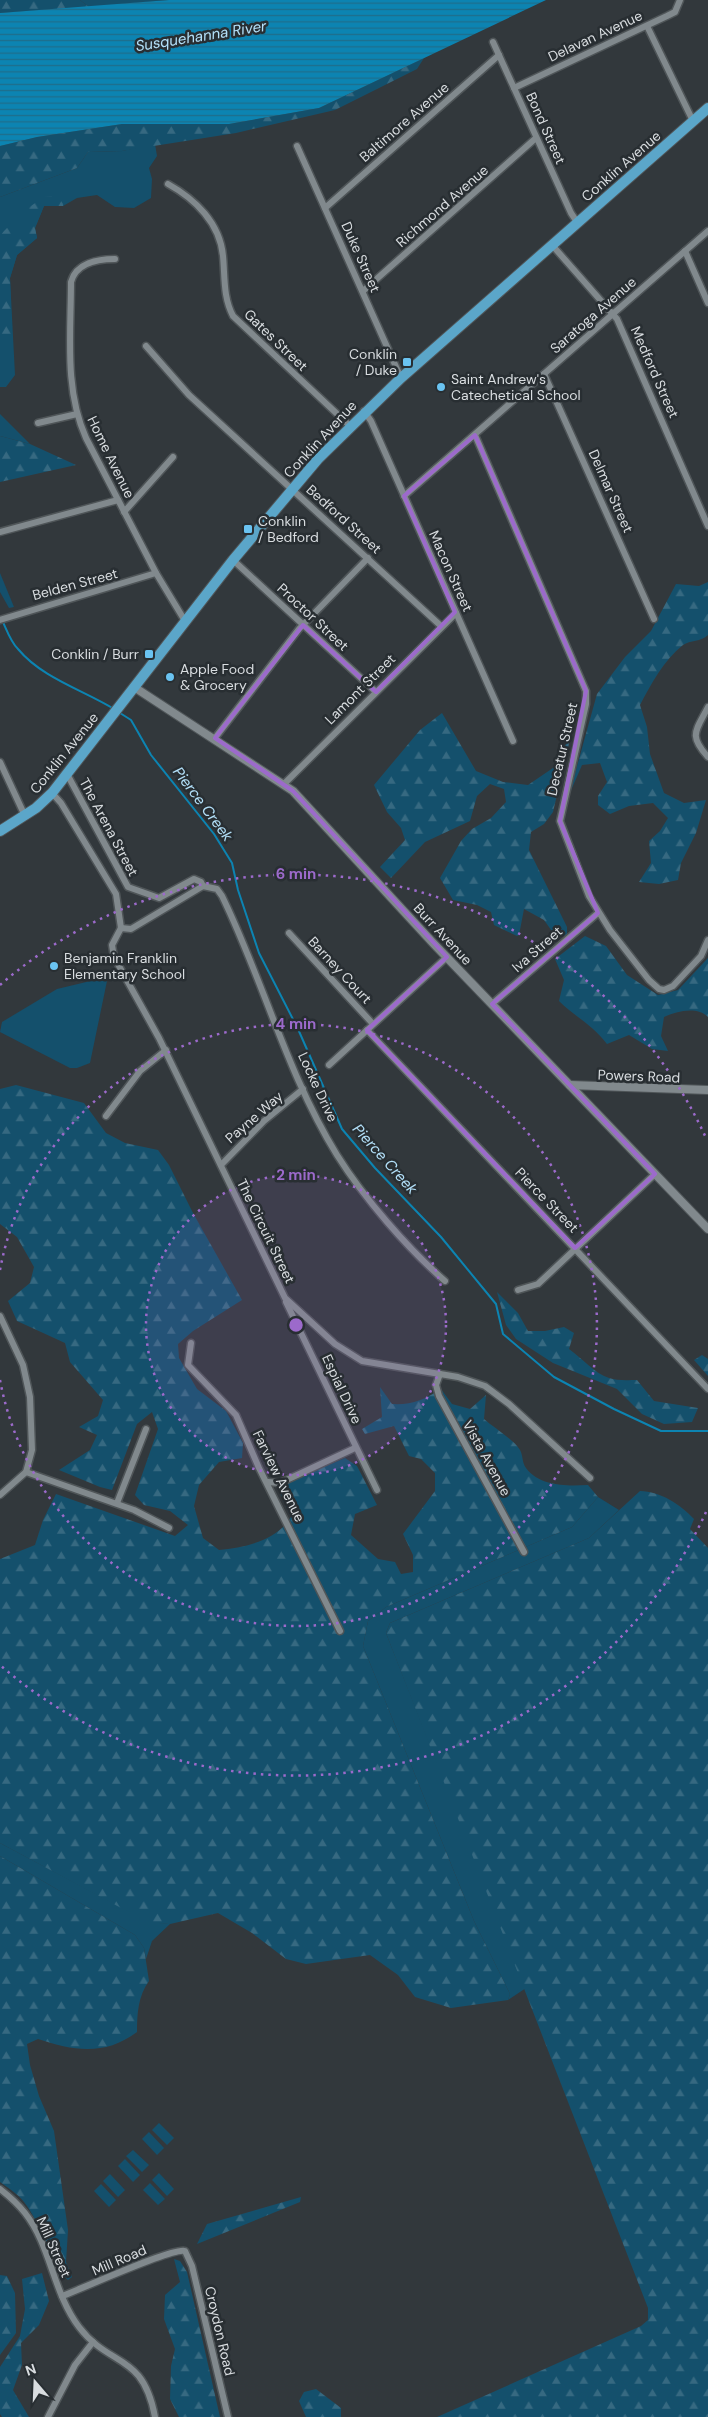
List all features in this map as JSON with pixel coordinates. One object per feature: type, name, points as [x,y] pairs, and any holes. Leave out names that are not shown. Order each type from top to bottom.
[{"type":"main road","name":"Conklin Avenue","points":[[0,831],[25,816],[52,793],[233,560],[292,489],[350,426],[401,378],[708,108]]},
{"type":"street","name":"Delavan Avenue","points":[[514,88],[675,12],[680,0]]},
{"type":"street","points":[[647,26],[693,121]]},
{"type":"street","name":"Bond Street","points":[[493,42],[536,138],[577,222]]},
{"type":"street","name":"Baltimore Avenue","points":[[325,208],[499,55]]},
{"type":"street","name":"Richmond Avenue","points":[[363,291],[536,138]]},
{"type":"street","name":"Duke Street","points":[[297,146],[401,378]]},
{"type":"street","name":"Gates Street","points":[[168,184],[195,202],[212,223],[223,254],[225,295],[233,316],[350,426]]},
{"type":"street","name":"Saratoga Avenue","points":[[404,496],[708,231]]},
{"type":"street","name":"Medford Street","points":[[552,245],[613,314],[676,450],[708,526]]},
{"type":"street","points":[[685,251],[708,302]]},
{"type":"street","name":"Home Avenue","points":[[115,259],[98,260],[83,266],[74,273],[71,282],[71,364],[77,414],[86,438],[124,512],[156,573],[185,621]]},
{"type":"street","name":"Bedford Street","points":[[146,346],[189,395],[441,626]]},
{"type":"street","name":"Delmar Street","points":[[544,374],[654,619]]},
{"type":"street","name":"Macon Street","points":[[364,412],[371,421],[513,741]]},
{"type":"street","points":[[38,423],[77,414]]},
{"type":"street","name":"Decatur Street","points":[[474,435],[586,691],[586,704],[560,821],[589,896],[598,913],[649,980],[659,989],[664,990],[672,986],[701,956],[708,940]]},
{"type":"street","points":[[124,512],[173,457]]},
{"type":"street","points":[[0,532],[118,500]]},
{"type":"street","points":[[215,738],[303,625],[368,558]]},
{"type":"street","name":"Proctor Street","points":[[233,560],[376,692]]},
{"type":"street","name":"Belden Street","points":[[0,620],[156,573]]},
{"type":"street","name":"Lamont Street","points":[[284,784],[456,613]]},
{"type":"street","name":"Burr Avenue","points":[[134,687],[284,784],[318,816],[447,957],[708,1229]]},
{"type":"street","points":[[708,707],[696,732],[695,740],[708,757]]},
{"type":"street","points":[[0,762],[25,816]]},
{"type":"street","name":"The Arena Street","points":[[67,774],[128,887],[160,898]]},
{"type":"street","name":"The Arena Street","points":[[52,793],[61,803],[116,894],[121,928]]},
{"type":"street","points":[[121,928],[131,929],[162,911],[203,886],[201,882],[194,879],[160,898],[162,911]]},
{"type":"street","name":"Locke Drive","points":[[203,886],[216,890],[222,896],[303,1089],[329,1141],[346,1167],[404,1242],[445,1281]]},
{"type":"street","points":[[116,894],[128,887]]},
{"type":"street","name":"Iva Street","points":[[492,1004],[598,913]]},
{"type":"street","name":"The Circuit Street","points":[[121,928],[112,945],[114,957],[166,1050],[285,1298],[334,1344],[362,1361],[472,1381],[496,1393],[555,1443],[590,1478]]},
{"type":"street","name":"Barney Court","points":[[289,934],[373,1024]]},
{"type":"street","points":[[329,1065],[447,957]]},
{"type":"street","name":"Pierce Street","points":[[367,1030],[708,1389]]},
{"type":"street","points":[[106,1116],[140,1072],[166,1050]]},
{"type":"street","name":"Powers Road","points":[[570,1085],[708,1090]]},
{"type":"street","name":"Payne Way","points":[[221,1165],[246,1138],[303,1089]]},
{"type":"street","points":[[518,1290],[538,1284],[655,1174]]},
{"type":"street","name":"Espial Drive","points":[[285,1298],[377,1490]]},
{"type":"street","points":[[0,1316],[19,1354],[29,1388],[32,1450],[26,1472],[0,1495]]},
{"type":"street","name":"Farview Avenue","points":[[191,1342],[188,1365],[233,1410],[340,1631]]},
{"type":"street","name":"Vista Avenue","points":[[440,1374],[436,1385],[438,1396],[524,1552]]},
{"type":"street","points":[[117,1503],[146,1429]]},
{"type":"street","points":[[268,1482],[274,1484],[287,1480],[356,1448]]},
{"type":"street","points":[[26,1472],[117,1503],[169,1528]]},
{"type":"street","name":"Mill Street","points":[[0,2189],[26,2214],[40,2241],[62,2296],[78,2326],[93,2342],[127,2364],[140,2376],[149,2393],[155,2417]]},
{"type":"street","name":"Mill Road","points":[[62,2296],[88,2287],[169,2252],[185,2251]]},
{"type":"street","name":"Croydon Road","points":[[185,2251],[192,2266],[228,2417]]},
{"type":"street","points":[[48,2417],[75,2366],[93,2342]]},
{"type":"highlighted area","points":[[475,435],[586,691],[560,821],[598,913],[492,1004],[655,1174],[575,1248],[367,1030],[447,957],[293,791],[215,738],[303,625],[376,692],[455,612],[404,496]]},
{"type":"green space","points":[[0,0],[80,0],[89,7],[0,13]]},
{"type":"green space","points":[[80,0],[169,0],[89,7]]},
{"type":"green space","points":[[424,58],[417,69],[335,110],[236,133],[122,151],[88,152],[77,168],[0,197],[0,146],[37,137],[122,124],[229,124],[319,108]]},
{"type":"green space","points":[[155,144],[157,156],[149,168],[152,179],[151,198],[134,208],[115,207],[97,195],[77,198],[63,206],[44,206],[35,228],[37,238],[17,255],[10,278],[15,375],[6,387],[0,387],[0,197],[77,168],[88,152],[122,151]]},
{"type":"green space","points":[[66,195],[63,206],[44,206],[35,228],[37,238],[17,255],[10,278],[12,339],[1,357],[0,235],[7,228],[20,232],[26,226],[25,210],[44,197]]},
{"type":"green space","points":[[0,414],[30,444],[0,436]]},
{"type":"green space","points":[[0,436],[30,444],[76,465],[0,482]]},
{"type":"green space","points":[[0,573],[14,607],[9,608],[0,592]]},
{"type":"green space","points":[[708,582],[708,635],[702,639],[686,643],[676,651],[658,673],[640,705],[647,727],[650,754],[664,793],[684,803],[706,800],[696,833],[681,863],[678,880],[659,884],[639,882],[651,863],[649,841],[660,831],[668,818],[653,803],[629,806],[610,814],[598,805],[598,796],[607,782],[600,763],[582,765],[569,795],[597,694],[625,657],[651,631],[676,584],[699,586]]},
{"type":"green space","points":[[442,713],[476,771],[503,782],[528,785],[553,768],[571,735],[553,812],[544,824],[531,832],[529,850],[567,927],[567,936],[554,934],[544,920],[524,909],[519,935],[517,936],[494,925],[491,912],[477,905],[453,900],[440,878],[461,841],[472,829],[491,818],[506,802],[504,789],[490,784],[477,796],[470,821],[425,842],[391,878],[380,867],[405,840],[401,828],[387,812],[374,785],[420,730]]},
{"type":"green space","points":[[585,936],[606,946],[627,975],[658,995],[678,990],[708,958],[708,1017],[698,1012],[681,1011],[664,1017],[661,1036],[668,1051],[652,1049],[629,1035],[607,1044],[602,1037],[559,1001],[564,980],[555,959]]},
{"type":"green space","points":[[103,978],[107,981],[90,1063],[77,1068],[70,1068],[0,1032],[2,1022],[57,989]]},
{"type":"green space","points":[[16,1085],[84,1103],[106,1133],[125,1143],[158,1150],[169,1165],[193,1213],[242,1300],[193,1331],[178,1344],[179,1358],[197,1389],[226,1411],[243,1443],[242,1458],[219,1462],[199,1485],[194,1506],[203,1538],[219,1550],[250,1545],[277,1532],[291,1517],[279,1491],[282,1485],[345,1458],[357,1466],[377,1505],[355,1514],[351,1535],[378,1559],[395,1562],[401,1574],[413,1572],[413,1555],[403,1534],[435,1491],[435,1473],[421,1459],[409,1456],[394,1426],[365,1434],[362,1429],[382,1417],[380,1387],[392,1404],[406,1404],[418,1401],[441,1389],[452,1404],[470,1409],[486,1395],[484,1419],[517,1446],[525,1466],[532,1474],[539,1479],[555,1484],[588,1485],[598,1497],[572,1527],[386,1607],[368,1621],[363,1646],[474,1921],[510,1994],[508,2000],[451,2008],[415,1997],[398,1975],[370,1955],[306,1964],[286,1959],[252,1933],[218,1913],[170,1924],[149,1923],[0,1843],[0,1559],[35,1545],[43,1520],[56,1494],[175,1536],[188,1525],[170,1511],[144,1505],[135,1495],[158,1429],[152,1412],[137,1424],[112,1490],[59,1470],[90,1450],[97,1435],[79,1427],[98,1416],[103,1400],[70,1362],[65,1343],[17,1321],[8,1301],[30,1283],[34,1267],[17,1237],[0,1224],[0,1089]]},
{"type":"green space","points":[[497,1292],[518,1313],[528,1331],[545,1331],[564,1327],[574,1333],[569,1349],[593,1369],[612,1379],[637,1380],[654,1401],[698,1408],[692,1422],[664,1424],[642,1414],[617,1389],[553,1363],[516,1339],[506,1325]]},
{"type":"green space","points":[[702,1355],[708,1359],[708,1376],[694,1360]]},
{"type":"green space","points":[[640,1491],[655,1493],[683,1509],[694,1519],[690,1529],[708,1548],[708,2417],[437,2417],[641,2326],[648,2320],[648,2308],[386,1633],[390,1623],[589,1538]]},
{"type":"green space","points":[[598,1497],[619,1510],[589,1538],[390,1623],[386,1633],[526,1988],[508,2000],[510,1994],[474,1921],[363,1646],[368,1621],[386,1607],[572,1527]]},
{"type":"green space","points":[[0,1843],[149,1922],[170,1924],[152,1941],[146,1959],[144,1948],[135,1935],[0,1856]]},
{"type":"green space","points":[[0,1856],[135,1935],[144,1948],[149,1981],[140,1999],[137,2032],[125,2040],[101,2048],[77,2048],[38,2039],[27,2044],[30,2065],[39,2096],[54,2131],[68,2230],[66,2262],[72,2277],[68,2280],[54,2263],[36,2221],[24,2202],[0,2182]]},
{"type":"green space","points":[[159,2123],[174,2138],[167,2145],[152,2130]]},
{"type":"green space","points":[[149,2132],[164,2148],[157,2155],[142,2139]]},
{"type":"green space","points":[[133,2150],[149,2165],[142,2172],[126,2156]]},
{"type":"green space","points":[[125,2159],[140,2175],[133,2182],[118,2166]]},
{"type":"green space","points":[[159,2173],[174,2189],[167,2196],[152,2180]]},
{"type":"green space","points":[[110,2174],[125,2190],[118,2197],[103,2181]]},
{"type":"green space","points":[[150,2183],[165,2199],[158,2205],[143,2190]]},
{"type":"green space","points":[[101,2184],[116,2200],[109,2207],[94,2191]]},
{"type":"green space","points":[[301,2197],[300,2202],[197,2244],[207,2224]]},
{"type":"green space","points":[[174,2259],[180,2261],[187,2272],[220,2417],[179,2417],[170,2399],[171,2366],[175,2349],[164,2319],[165,2295],[180,2282]]},
{"type":"green space","points":[[42,2273],[49,2301],[39,2325],[21,2343],[22,2365],[13,2390],[29,2417],[2,2417],[0,2414],[0,2367],[20,2336],[25,2309],[22,2279]]},
{"type":"green space","points":[[0,2275],[7,2276],[15,2293],[16,2333],[0,2355]]},
{"type":"green space","points":[[316,2389],[341,2408],[341,2417],[306,2417],[299,2401],[304,2392]]},
{"type":"water","name":"Susquehanna River","points":[[169,0],[546,0],[319,108],[229,124],[122,124],[37,137],[0,146],[0,13]]},
{"type":"waterway","name":"Pierce Creek","points":[[3,622],[16,646],[39,668],[63,683],[114,709]]},
{"type":"waterway","name":"Pierce Creek","points":[[120,713],[131,720],[151,755],[214,834],[232,863],[238,890],[259,953],[298,1029],[342,1129],[375,1168],[441,1237],[496,1304],[503,1334],[554,1377],[614,1409],[661,1431],[708,1431]]},
{"type":"place","name":"Conklin / Duke","points":[[407,362]]},
{"type":"place","name":"Saint Andrew's Catechetical School","points":[[441,387]]},
{"type":"place","name":"Conklin / Bedford","points":[[248,529]]},
{"type":"place","name":"Conklin / Burr","points":[[149,654]]},
{"type":"place","name":"Apple Food & Grocery","points":[[170,677]]},
{"type":"place","name":"Benjamin Franklin Elementary School","points":[[54,966]]}]
